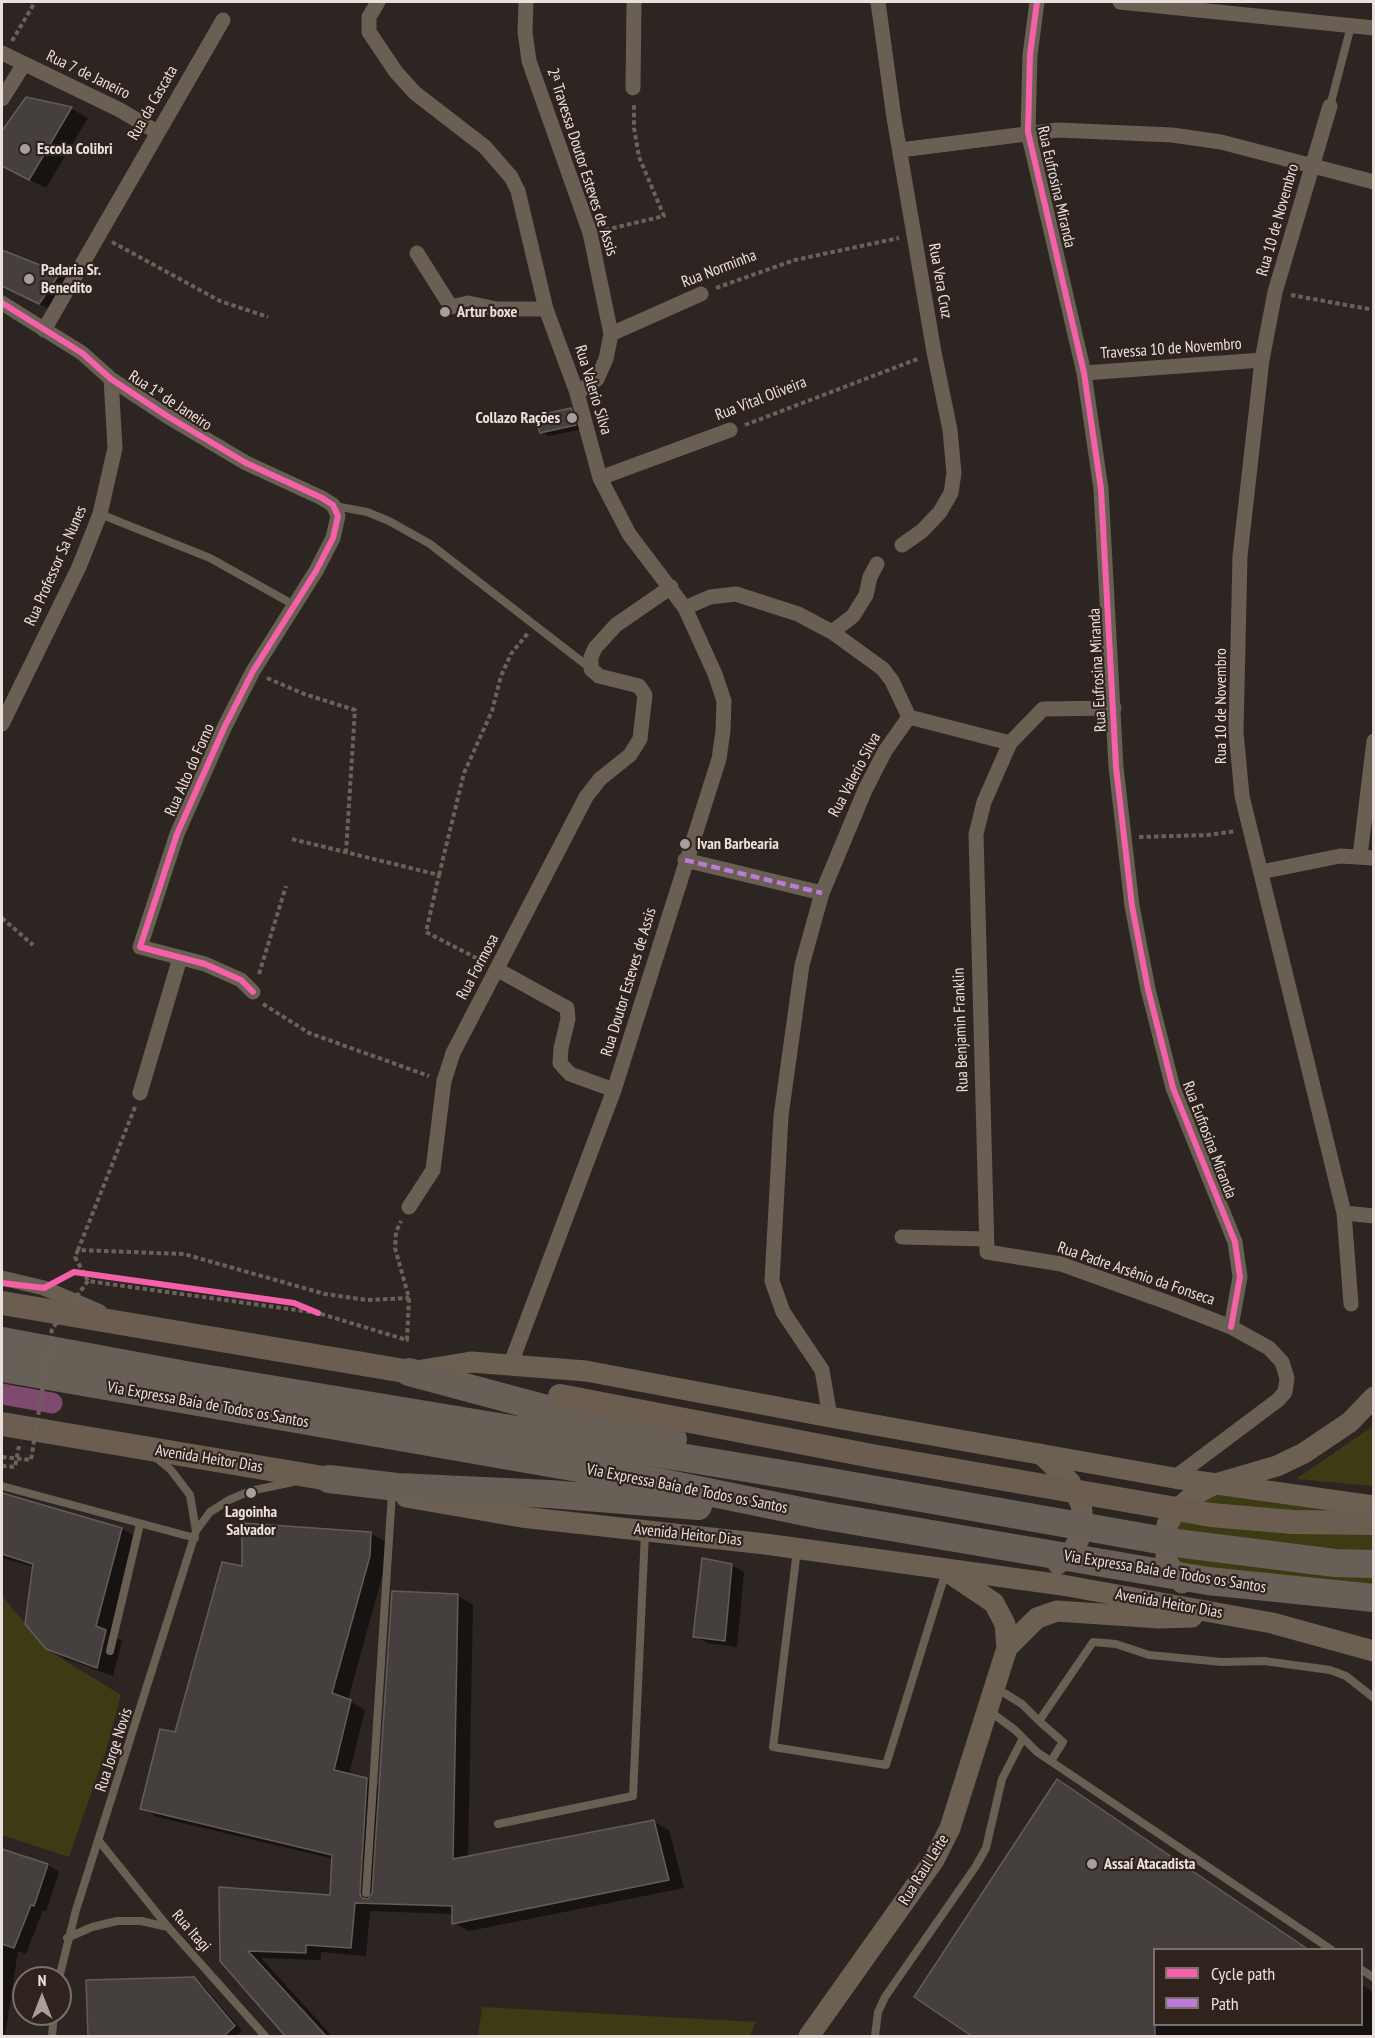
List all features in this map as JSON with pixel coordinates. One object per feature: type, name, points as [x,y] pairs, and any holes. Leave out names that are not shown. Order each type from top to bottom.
[{"type":"highway","name":"Via Expressa Baía de Todos os Santos","points":[[2,1341],[557,1428],[825,1481],[1176,1543],[1335,1563],[1374,1564]]},
{"type":"highway","name":"Via Expressa Baía de Todos os Santos","points":[[2,1368],[557,1428],[659,1482],[820,1515],[1208,1581],[1374,1598]]},
{"type":"highway","points":[[409,1372],[557,1428]]},
{"type":"highway","points":[[323,1478],[397,1487],[549,1494],[820,1515]]},
{"type":"main road","points":[[2,1303],[409,1372],[471,1362],[511,1363],[586,1371],[1174,1478],[1374,1506]]},
{"type":"main road","points":[[1230,1615],[1193,1592],[1178,1578],[1166,1560],[1167,1525],[1176,1510],[1194,1495],[1215,1484],[1277,1466],[1305,1453],[1350,1422],[1374,1397]]},
{"type":"main road","name":"Avenida Heitor Dias","points":[[2,1424],[323,1478],[442,1505],[797,1548],[946,1571],[1025,1580],[1230,1615],[1311,1632],[1374,1651]]},
{"type":"main road","points":[[557,1428],[883,1458],[1211,1515],[1293,1522],[1374,1523]]},
{"type":"main road","points":[[1025,1580],[1054,1568],[1070,1555],[1079,1539],[1083,1520],[1081,1504],[1070,1482],[1041,1454]]},
{"type":"main road","name":"Rua Raul Leite","points":[[809,2037],[934,1860],[950,1828],[1007,1648],[1005,1624],[994,1603],[946,1571]]},
{"type":"main road","name":"Rua Raul Leite","points":[[1007,1648],[1037,1618],[1067,1609],[1159,1618],[1230,1615]]},
{"type":"street","name":"Rua Valerio Silva","points":[[378,2],[369,17],[369,32],[396,72],[415,93],[485,147],[511,177],[518,191],[546,309],[577,393],[600,478],[629,534],[685,608]]},
{"type":"street","name":"2ᵃ Travessa Doutor Esteves de Assis","points":[[526,2],[525,32],[530,60],[590,233],[611,334]]},
{"type":"street","points":[[633,88],[634,2]]},
{"type":"street","name":"Rua Vera Cruz","points":[[878,2],[884,57],[914,236],[934,352],[951,430],[954,473],[951,493],[940,512],[922,531],[902,545]]},
{"type":"street","name":"Rua Eufrosina Miranda","points":[[1037,2],[1027,95],[1028,132],[1084,373],[1101,489],[1116,767],[1123,837],[1146,979],[1173,1088],[1237,1251],[1240,1277],[1232,1327]]},
{"type":"street","points":[[1120,2],[1374,28]]},
{"type":"street","name":"Rua da Cascata","points":[[44,330],[223,20]]},
{"type":"street","name":"Rua 7 de Janeiro","points":[[3,54],[120,110],[157,132]]},
{"type":"street","points":[[2,99],[24,64]]},
{"type":"street","name":"Rua 10 de Novembro","points":[[1330,106],[1275,292],[1262,360],[1239,579],[1236,732],[1242,796],[1344,1213],[1351,1304]]},
{"type":"street","points":[[900,150],[1058,130],[1172,135],[1221,142],[1313,164],[1374,182]]},
{"type":"street","points":[[417,253],[451,307],[468,303],[497,309],[546,309]]},
{"type":"street","name":"Rua Norminha","points":[[611,334],[701,294]]},
{"type":"street","name":"Rua 1ª de Janeiro","points":[[2,303],[82,353],[111,379],[208,442],[333,505]]},
{"type":"street","points":[[577,393],[597,379],[606,359],[611,334]]},
{"type":"street","name":"Travessa 10 de Novembro","points":[[1084,373],[1262,360]]},
{"type":"street","name":"Rua Professor Sa Nunes","points":[[2,724],[6,704],[79,567],[100,514],[110,480],[115,448],[111,379]]},
{"type":"street","name":"Rua Vital Oliveira","points":[[600,478],[730,430]]},
{"type":"street","name":"Rua Alto do Forno","points":[[253,992],[241,980],[225,972],[140,947],[177,834],[224,728],[253,671],[333,538],[338,516],[333,505]]},
{"type":"street","points":[[832,632],[852,616],[866,596],[870,577],[877,564]]},
{"type":"street","points":[[591,669],[591,657],[595,648],[616,626],[671,587]]},
{"type":"street","points":[[685,608],[710,597],[736,594],[798,614],[832,632],[883,669],[892,681],[909,717],[1010,743]]},
{"type":"street","name":"Rua Doutor Esteves de Assis","points":[[511,1363],[614,1090],[718,759],[723,732],[724,700],[715,674],[685,608]]},
{"type":"street","name":"Rua Formosa","points":[[409,1207],[433,1170],[444,1081],[453,1053],[592,787],[619,761],[630,755],[640,739],[645,695],[639,686],[599,676],[591,669]]},
{"type":"street","name":"Rua Benjamin Franklin","points":[[986,1239],[976,834],[984,802],[1010,743],[1043,709],[1114,708]]},
{"type":"street","name":"Rua Valerio Silva","points":[[830,1417],[822,1370],[783,1312],[772,1281],[781,1116],[790,1036],[802,965],[822,893],[865,790],[885,751],[909,717]]},
{"type":"street","points":[[1261,872],[1331,857],[1367,857],[1374,741]]},
{"type":"street","points":[[685,860],[822,893]]},
{"type":"street","points":[[140,1093],[180,958]]},
{"type":"street","points":[[498,970],[567,1008],[568,1019],[560,1063],[570,1074],[614,1090]]},
{"type":"street","points":[[1344,1213],[1374,1216]]},
{"type":"street","points":[[902,1238],[986,1239]]},
{"type":"street","name":"Rua Padre Arsênio da Fonseca","points":[[986,1239],[987,1252],[1061,1264],[1232,1327],[1269,1348],[1282,1362],[1287,1378],[1285,1392],[1260,1415],[1174,1478]]},
{"type":"street","points":[[2,1278],[44,1288],[125,1323]]},
{"type":"lane","points":[[1330,106],[1351,26]]},
{"type":"lane","name":"Rua 1ª de Janeiro","points":[[333,505],[367,512],[430,544],[591,669]]},
{"type":"lane","points":[[100,514],[210,558],[294,605]]},
{"type":"lane","name":"Rua Jorge Novis","points":[[144,1448],[171,1470],[190,1495],[196,1534]]},
{"type":"lane","name":"Rua Jorge Novis","points":[[61,1966],[67,1938],[196,1534],[210,1512],[229,1500],[258,1489],[323,1478]]},
{"type":"lane","points":[[2,1486],[140,1524],[196,1534]]},
{"type":"lane","points":[[366,1893],[392,1493]]},
{"type":"lane","points":[[110,1651],[140,1524]]},
{"type":"lane","points":[[498,1824],[633,1796],[645,1531]]},
{"type":"lane","points":[[797,1548],[773,1747],[886,1765],[946,1571]]},
{"type":"lane","points":[[1039,1720],[1093,1642],[1178,1658],[1222,1662],[1264,1661],[1330,1670],[1346,1676],[1374,1698]]},
{"type":"lane","points":[[995,1687],[1022,1704],[1063,1743],[1051,1761]]},
{"type":"lane","points":[[987,1709],[1051,1761],[1329,1948]]},
{"type":"lane","points":[[875,2037],[878,2012],[885,1997],[986,1848],[1002,1779],[1023,1738]]},
{"type":"lane","name":"Rua Itagi","points":[[99,1841],[168,1927],[265,2037]]},
{"type":"lane","points":[[67,1938],[92,1927],[117,1921],[141,1921],[168,1927]]},
{"type":"path","points":[[3,54],[35,2]]},
{"type":"path","points":[[590,233],[663,216],[639,157],[634,128],[633,88]]},
{"type":"path","points":[[99,235],[220,301],[268,317]]},
{"type":"path","points":[[1275,292],[1374,310]]},
{"type":"path","points":[[498,970],[426,932],[464,773],[492,711],[501,676],[511,654],[533,626]]},
{"type":"path","points":[[253,671],[303,694],[355,710],[346,852]]},
{"type":"path","points":[[1123,837],[1208,835],[1250,828]]},
{"type":"path","points":[[292,839],[439,875]]},
{"type":"path","points":[[286,886],[253,992],[275,1013],[309,1032],[444,1081]]},
{"type":"path","points":[[2,918],[33,945]]},
{"type":"path","points":[[88,1281],[75,1257],[140,1093]]},
{"type":"path","points":[[44,1288],[74,1272],[294,1303],[318,1313],[408,1340],[409,1298],[398,1263],[395,1240],[404,1213],[409,1207]]},
{"type":"path","points":[[78,1250],[184,1254],[325,1294],[367,1300],[409,1298]]},
{"type":"path","points":[[88,1281],[318,1313]]},
{"type":"path","points":[[2,1457],[31,1461],[52,1329],[88,1281]]},
{"type":"path","points":[[2,1466],[15,1467]]},
{"type":"shaded area","points":[[1373,1426],[1373,1486],[1296,1479]]},
{"type":"shaded area","points":[[1194,1476],[1373,1498],[1373,1608],[1165,1568],[1170,1506]]},
{"type":"shaded area","points":[[2,1596],[46,1649],[121,1695],[106,1751],[69,1857],[2,1835]]},
{"type":"shaded area","points":[[482,2007],[756,2022],[750,2036],[478,2036]]},
{"type":"building","name":"Escola Colibri","points":[[26,97],[72,107],[29,180],[2,166],[2,131]]},
{"type":"building","name":"Padaria Sr. Benedito","points":[[2,250],[60,273],[39,304],[2,286]]},
{"type":"building","points":[[571,408],[576,425],[540,433],[534,416]]},
{"type":"building","points":[[2,1493],[122,1528],[96,1626],[106,1630],[97,1668],[46,1649],[25,1624],[33,1564],[2,1554]]},
{"type":"building","points":[[242,1523],[371,1532],[370,1556],[332,1693],[351,1700],[334,1770],[367,1778],[360,1893],[362,1898],[368,1899],[372,1893],[392,1591],[458,1594],[453,1859],[654,1820],[669,1880],[452,1924],[452,1906],[355,1903],[351,1948],[306,1945],[306,1953],[248,1951],[327,2037],[286,2037],[220,1961],[219,1887],[330,1895],[332,1855],[140,1809],[160,1729],[175,1732],[222,1562],[242,1566]]},
{"type":"building","points":[[702,1558],[732,1564],[725,1641],[693,1637]]},
{"type":"building","name":"Assaí Atacadista","points":[[1057,1779],[1306,1948],[1153,1948],[1155,2037],[973,2037],[914,1997]]},
{"type":"building","points":[[2,1849],[48,1864],[34,1906],[31,1905],[14,1948],[2,1944]]},
{"type":"building","points":[[194,1977],[235,2026],[223,2037],[88,2037],[86,1980]]},
{"type":"waterway","points":[[2,1394],[52,1403]]},
{"type":"marked path","points":[[685,860],[822,893]]},
{"type":"cycle path","points":[[1037,2],[1030,55],[1028,132],[1084,373],[1101,489],[1116,767],[1132,906],[1148,989],[1173,1088],[1235,1242],[1240,1277],[1231,1327]]},
{"type":"cycle path","points":[[2,303],[82,353],[111,379],[167,416],[246,463],[322,498],[333,505],[338,516],[333,538],[316,571],[253,671],[224,728],[177,834],[140,947],[205,964],[241,980],[253,992]]},
{"type":"cycle path","points":[[2,1283],[44,1288],[74,1272],[294,1303],[318,1313]]},
{"type":"place","name":"Escola Colibri","points":[[25,149]]},
{"type":"place","name":"Padaria Sr. Benedito","points":[[29,279]]},
{"type":"place","name":"Artur boxe","points":[[445,312]]},
{"type":"place","name":"Collazo Rações","points":[[572,418]]},
{"type":"place","name":"Ivan Barbearia","points":[[685,844]]},
{"type":"place","name":"Lagoinha Salvador","points":[[251,1493]]},
{"type":"place","name":"Assaí Atacadista","points":[[1092,1864]]}]
